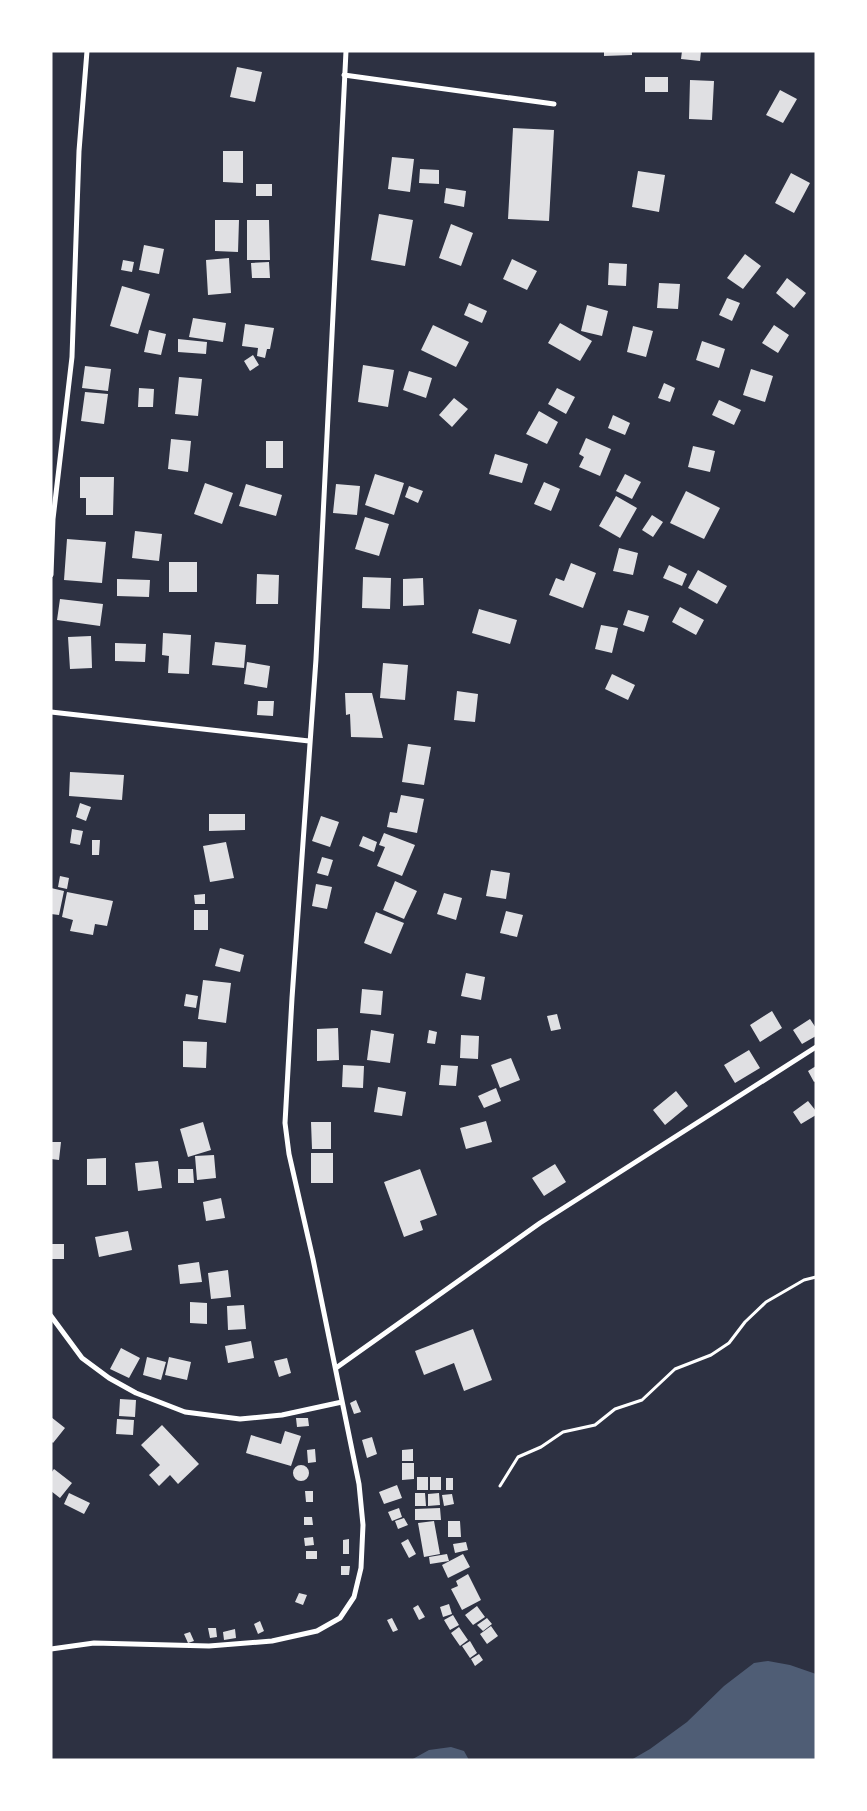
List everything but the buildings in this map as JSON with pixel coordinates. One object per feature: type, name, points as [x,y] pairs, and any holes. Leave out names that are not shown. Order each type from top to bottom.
[{"type":"street","points":[[51,575],[53,519],[72,357],[79,151],[87,51]]},
{"type":"street","points":[[51,1649],[94,1643],[209,1646],[272,1641],[317,1631],[340,1618],[354,1597],[361,1568],[363,1525],[359,1484],[336,1368],[289,1154],[286,1123],[292,998],[316,659],[346,51]]},
{"type":"street","points":[[344,75],[554,104]]},
{"type":"street","points":[[51,712],[309,741]]},
{"type":"street","points":[[336,1368],[540,1223],[816,1047]]},
{"type":"street","points":[[51,1316],[82,1358],[109,1378],[136,1392],[185,1412],[240,1419],[282,1415],[342,1402]]},
{"type":"path","points":[[500,1486],[518,1457],[542,1447],[563,1432],[595,1425],[615,1409],[642,1400],[676,1369],[711,1355],[729,1343],[745,1322],[766,1302],[804,1280],[816,1277]]},
{"type":"water","points":[[768,1661],[790,1665],[816,1674],[816,1760],[631,1760],[650,1749],[687,1722],[724,1686],[754,1663]]},
{"type":"water","points":[[451,1747],[464,1751],[469,1760],[411,1760],[429,1750]]}]
